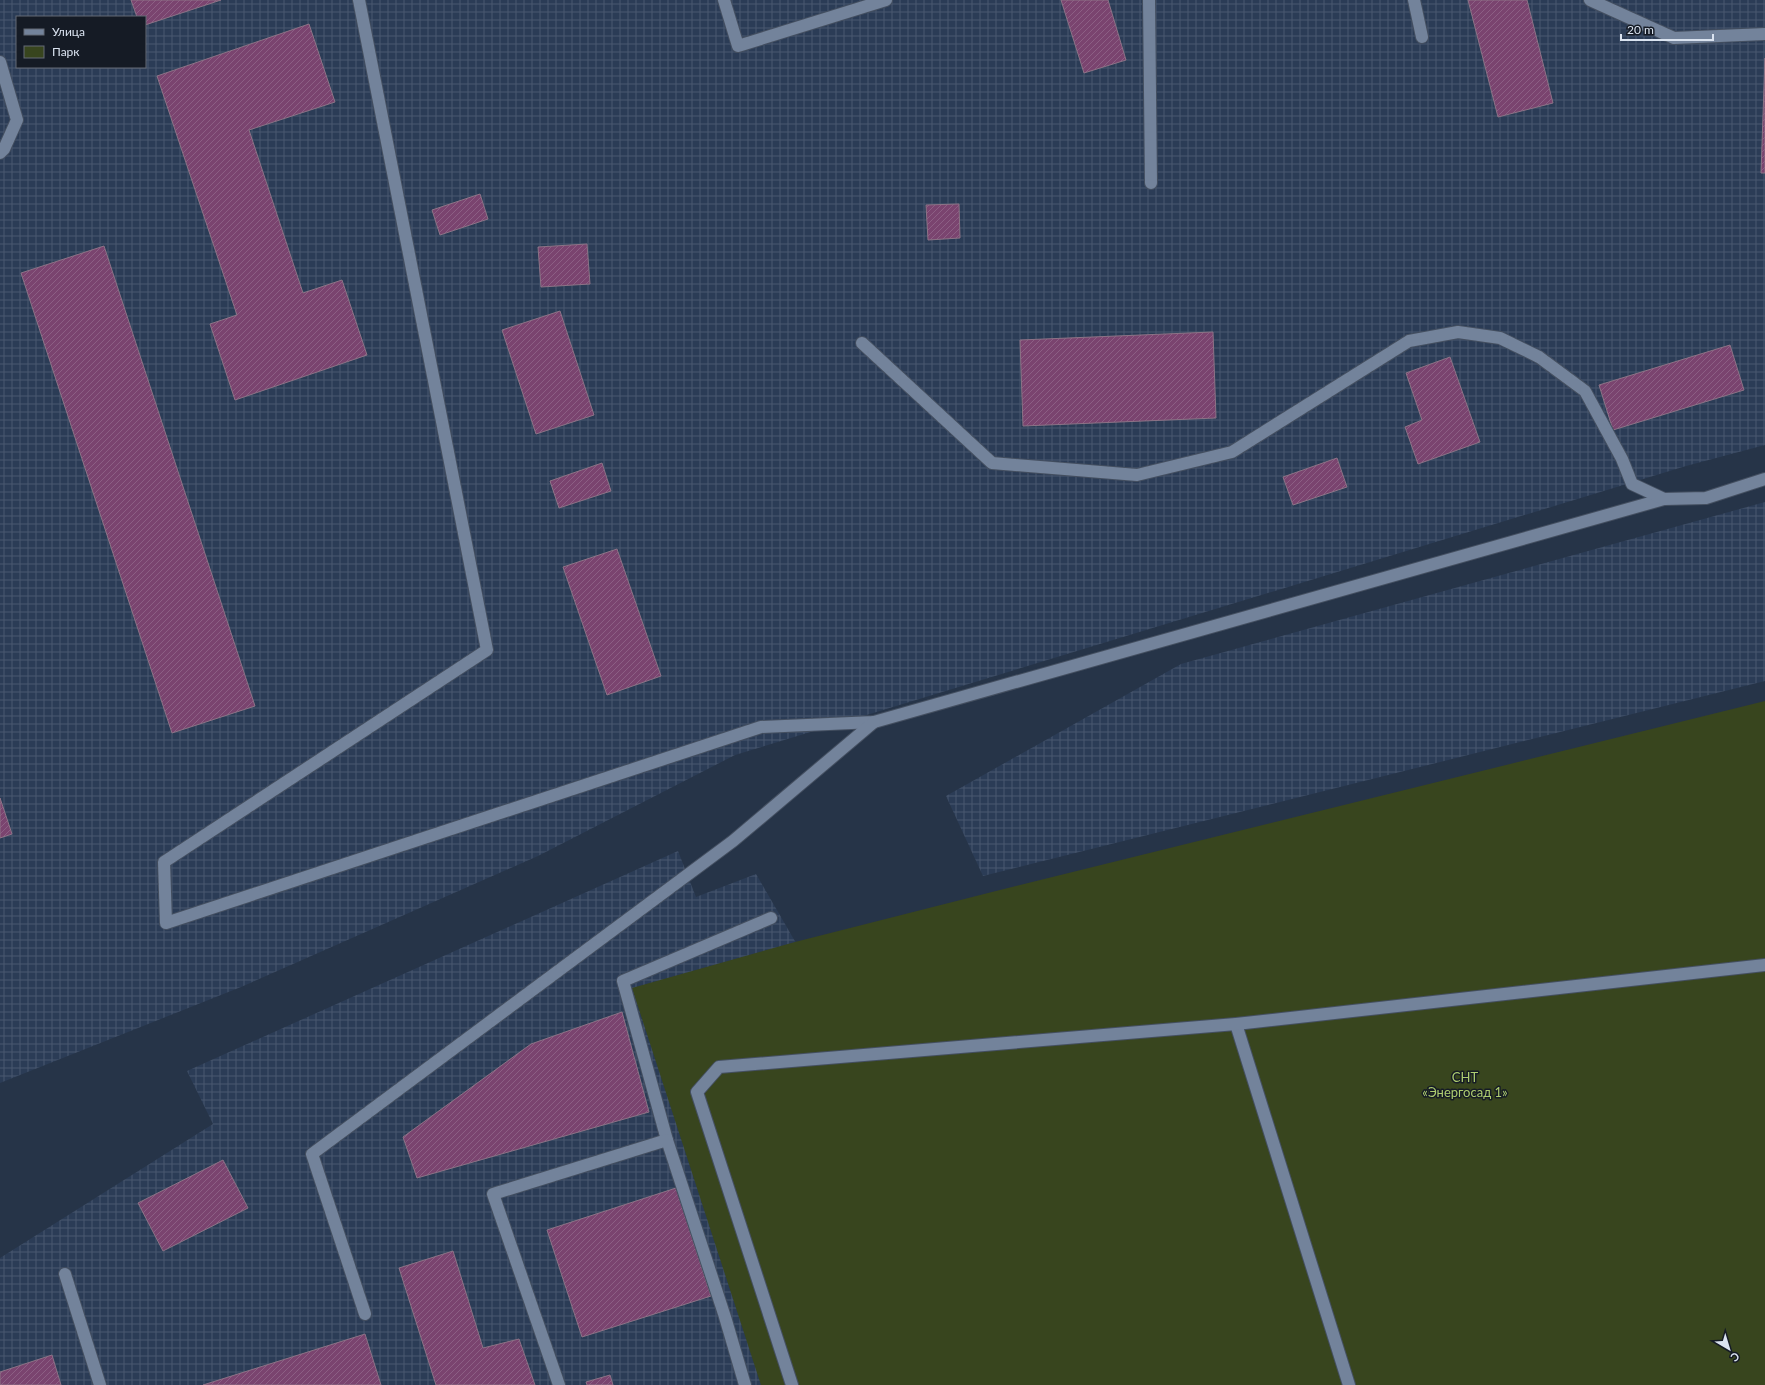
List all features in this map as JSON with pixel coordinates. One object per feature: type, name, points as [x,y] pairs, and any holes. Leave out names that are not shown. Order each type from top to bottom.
[{"type":"lane","points":[[359,0],[487,650],[164,862],[166,924],[761,728],[874,722],[1664,499],[1706,498],[1765,479]]},
{"type":"lane","points":[[724,0],[738,46],[886,0]]},
{"type":"lane","points":[[1149,0],[1152,183]]},
{"type":"lane","points":[[1414,0],[1422,37]]},
{"type":"lane","points":[[1590,0],[1674,38],[1765,34]]},
{"type":"lane","points":[[0,62],[17,120],[4,149],[0,153]]},
{"type":"lane","points":[[862,343],[992,463],[1137,475],[1232,452],[1409,341],[1458,332],[1500,338],[1538,357],[1585,391],[1622,460],[1632,484],[1664,499]]},
{"type":"lane","points":[[365,1314],[312,1154],[733,841],[874,722]]},
{"type":"lane","points":[[744,1385],[725,1317],[667,1140],[624,981],[771,918]]},
{"type":"lane","points":[[792,1385],[697,1092],[719,1067],[1236,1024],[1765,965]]},
{"type":"lane","points":[[1236,1024],[1349,1385]]},
{"type":"lane","points":[[559,1385],[493,1194],[667,1140]]},
{"type":"lane","points":[[65,1274],[100,1385]]},
{"type":"shaded area","points":[[0,0],[1765,0],[1765,445],[1686,466],[735,755],[538,856],[241,987],[0,1083]]},
{"type":"shaded area","points":[[1765,502],[1765,681],[983,876],[946,796],[1181,664]]},
{"type":"shaded area","points":[[678,851],[696,897],[756,874],[796,943],[762,1385],[0,1385],[0,1258],[213,1124],[187,1071]]},
{"type":"green space","name":"СНТ «Энергосад 1»","points":[[1765,701],[1765,1385],[761,1385],[632,988],[795,942],[992,892]]},
{"type":"building","points":[[131,0],[221,0],[146,25],[146,16],[137,16]]},
{"type":"building","points":[[1061,0],[1108,0],[1126,60],[1084,73]]},
{"type":"building","points":[[1468,0],[1527,0],[1553,103],[1498,117]]},
{"type":"building","points":[[309,24],[335,102],[249,130],[303,293],[342,280],[367,355],[235,400],[210,324],[237,315],[157,76]]},
{"type":"building","points":[[1765,58],[1765,173],[1761,173]]},
{"type":"building","points":[[480,194],[488,219],[440,235],[432,210]]},
{"type":"building","points":[[959,204],[960,238],[928,240],[926,205]]},
{"type":"building","points":[[587,244],[590,284],[541,287],[538,247]]},
{"type":"building","points":[[104,246],[255,706],[172,733],[21,273]]},
{"type":"building","points":[[560,311],[594,415],[536,434],[502,330]]},
{"type":"building","points":[[1213,332],[1216,418],[1023,426],[1020,340]]},
{"type":"building","points":[[1730,345],[1744,390],[1613,430],[1599,385]]},
{"type":"building","points":[[1450,357],[1480,442],[1418,464],[1405,427],[1422,420],[1406,373]]},
{"type":"building","points":[[1337,458],[1347,487],[1293,505],[1283,477]]},
{"type":"building","points":[[602,463],[611,491],[559,508],[550,481]]},
{"type":"building","points":[[617,549],[661,676],[607,695],[563,567]]},
{"type":"building","points":[[0,798],[12,834],[0,838]]},
{"type":"building","points":[[622,1012],[649,1112],[417,1178],[403,1137],[531,1044]]},
{"type":"building","points":[[223,1160],[248,1208],[163,1251],[138,1203]]},
{"type":"building","points":[[676,1188],[711,1296],[582,1337],[547,1230]]},
{"type":"building","points":[[453,1251],[483,1348],[519,1339],[535,1385],[436,1385],[399,1268]]},
{"type":"building","points":[[365,1334],[381,1385],[203,1385]]},
{"type":"building","points":[[52,1355],[61,1385],[0,1385],[0,1372]]},
{"type":"building","points":[[610,1375],[613,1385],[587,1385],[586,1382]]}]
